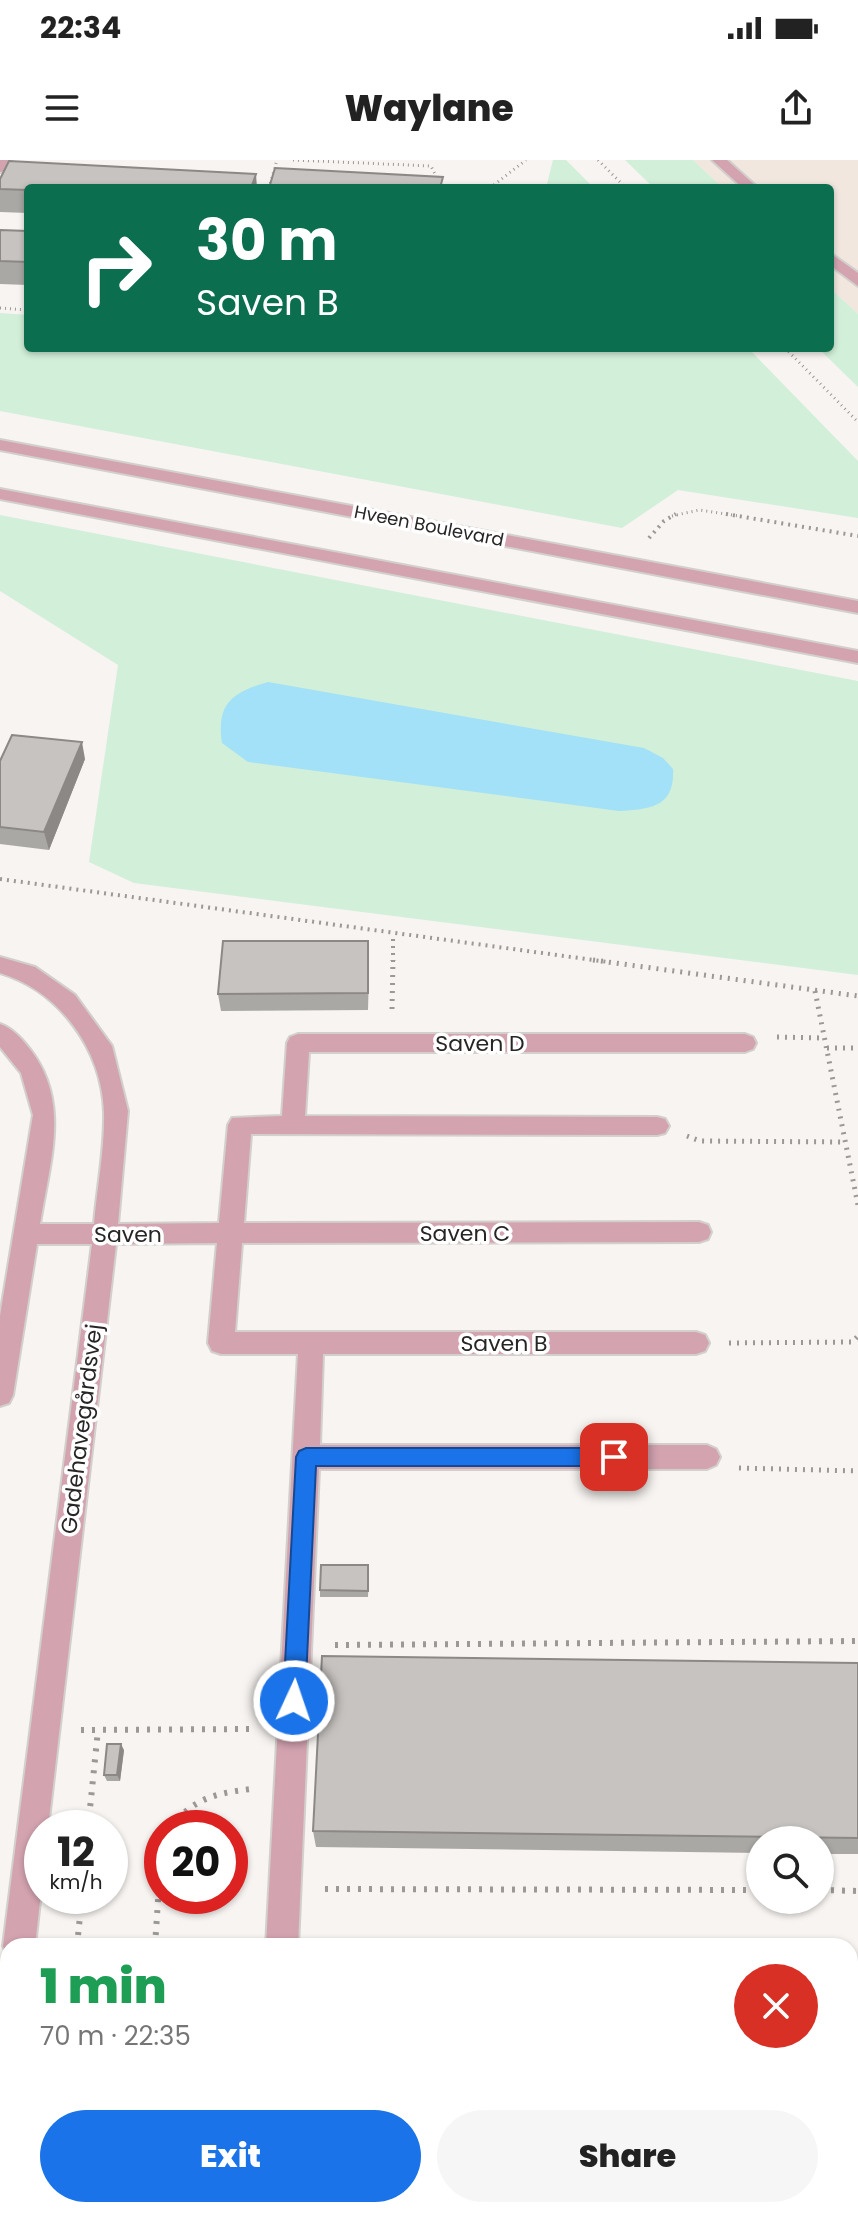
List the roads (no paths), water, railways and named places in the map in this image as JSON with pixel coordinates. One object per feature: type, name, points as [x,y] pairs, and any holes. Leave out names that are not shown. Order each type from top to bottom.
[{"type":"street","points":[[0,168],[4,160]]},
{"type":"street","points":[[719,160],[746,184]]},
{"type":"street","points":[[834,260],[858,281]]},
{"type":"street","name":"Hveen Boulevard","points":[[0,445],[858,607]]},
{"type":"street","points":[[0,494],[858,657]]},
{"type":"street","name":"Gadehavegårdsvej","points":[[0,965],[27,973],[67,1001],[101,1046],[116,1111],[105,1234],[20,1938]]},
{"type":"street","points":[[0,1033],[18,1049],[38,1080],[45,1115],[0,1395]]},
{"type":"street","name":"Saven D","points":[[293,1126],[298,1043],[745,1043]]},
{"type":"street","points":[[230,1234],[240,1125],[657,1126]]},
{"type":"street","name":"Saven C","points":[[230,1234],[699,1232]]},
{"type":"street","name":"Saven","points":[[25,1234],[230,1234]]},
{"type":"street","name":"Saven B","points":[[230,1234],[221,1343],[696,1343]]},
{"type":"street","points":[[282,1938],[311,1343]]},
{"type":"street","points":[[306,1457],[707,1457]]},
{"type":"water","points":[[268,682],[644,748],[663,758],[673,769],[673,782],[670,791],[658,804],[619,811],[248,762],[222,743],[224,709],[236,695]]}]
